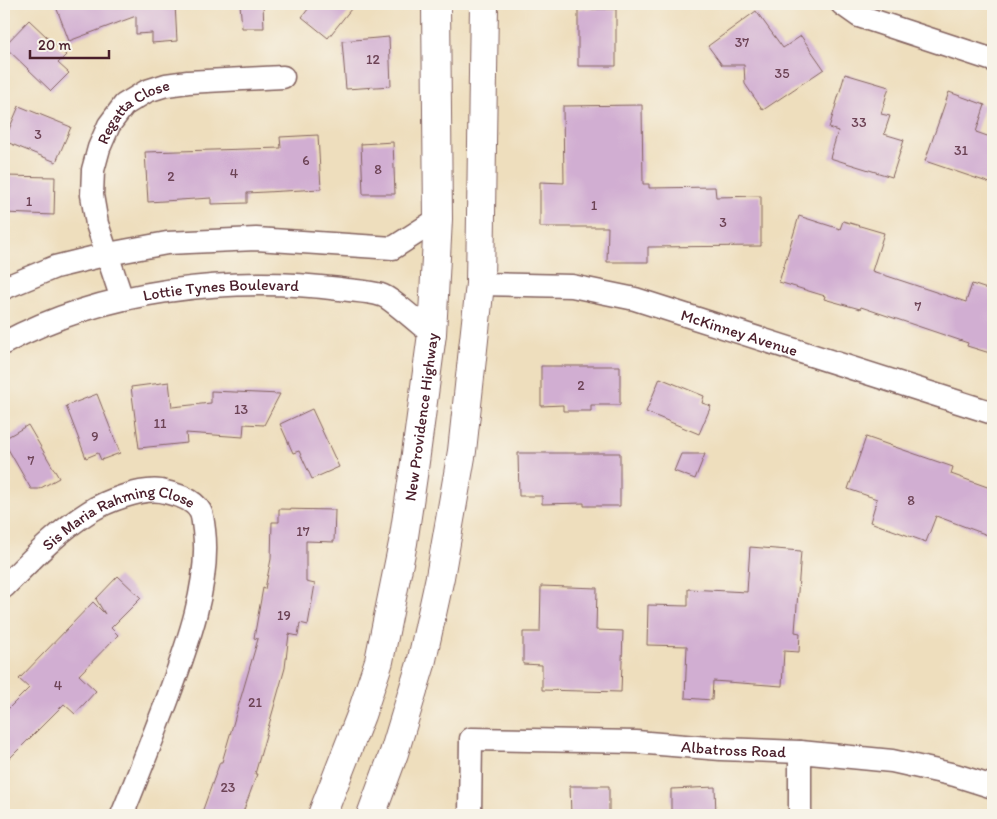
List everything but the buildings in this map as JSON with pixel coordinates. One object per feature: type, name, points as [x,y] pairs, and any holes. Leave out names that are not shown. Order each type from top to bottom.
[{"type":"highway","name":"New Providence Highway","points":[[322,815],[355,732],[379,661],[403,543],[432,334],[438,219],[436,4]]},
{"type":"highway","points":[[371,815],[391,762],[421,664],[440,577],[462,451],[480,284],[484,4]]},
{"type":"street","points":[[842,4],[859,16],[993,60]]},
{"type":"street","name":"Regatta Close","points":[[122,299],[94,211],[92,196],[94,170],[99,148],[109,125],[124,106],[147,91],[166,85],[283,77]]},
{"type":"street","points":[[4,288],[55,267],[108,254],[167,244],[256,239],[393,248],[438,219]]},
{"type":"street","name":"McKinney Avenue","points":[[480,284],[572,286],[635,299],[993,413]]},
{"type":"street","name":"Lottie Tynes Boulevard","points":[[4,343],[18,335],[72,314],[122,299],[190,288],[256,285],[314,286],[383,295],[432,334]]},
{"type":"street","name":"Sis Maria Rahming Close","points":[[4,587],[44,548],[89,511],[116,499],[137,493],[156,491],[176,494],[192,503],[200,511],[205,542],[205,562],[190,635],[167,701],[122,815]]},
{"type":"street","name":"Albatross Road","points":[[470,815],[471,739],[636,742],[721,749],[800,752],[892,762],[955,775],[993,787]]},
{"type":"street","points":[[800,752],[800,815]]}]
